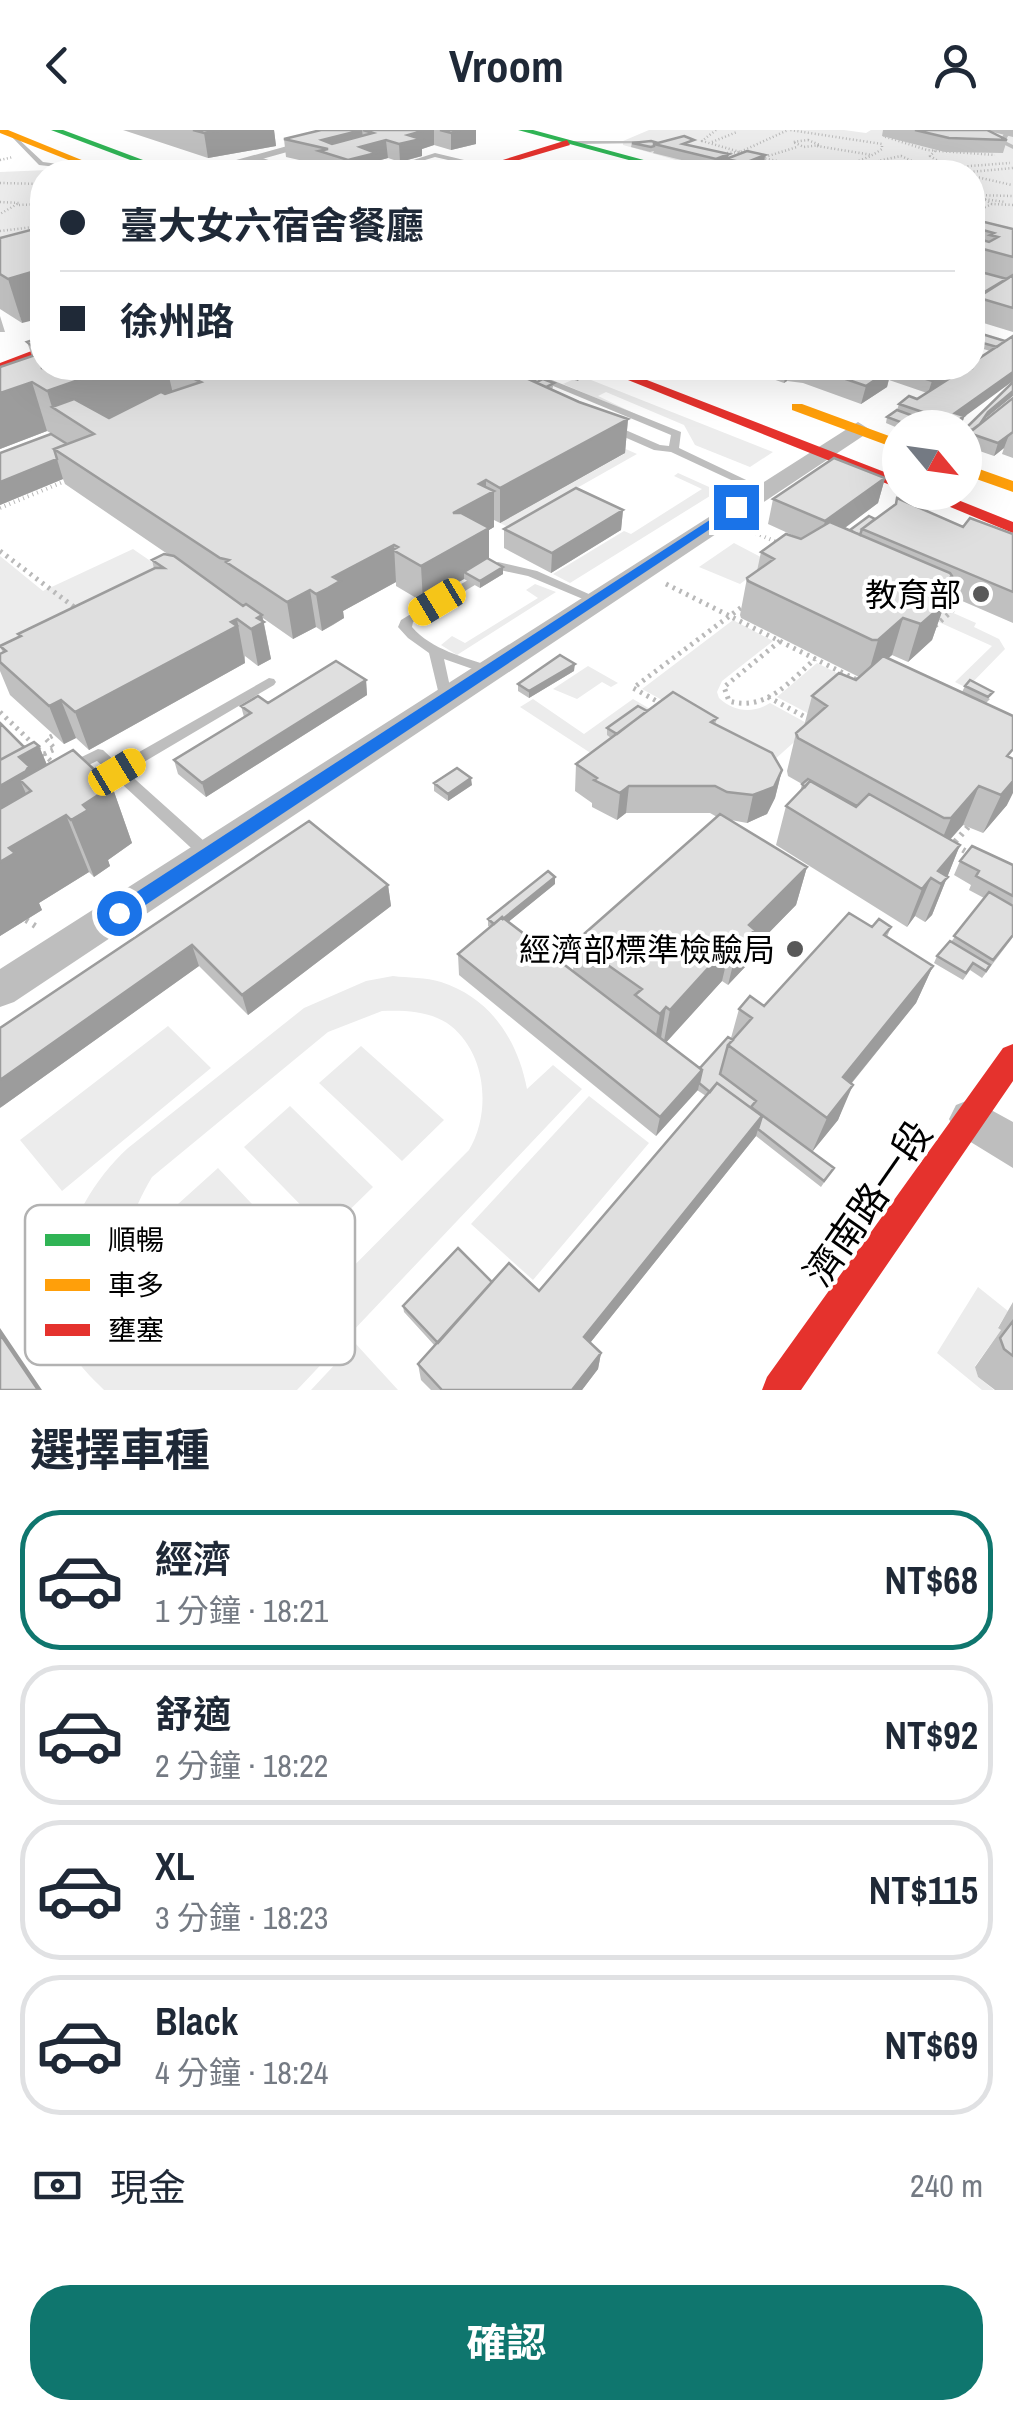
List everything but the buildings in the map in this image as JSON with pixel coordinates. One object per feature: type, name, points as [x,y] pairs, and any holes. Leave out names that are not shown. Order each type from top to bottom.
[{"type":"main road","points":[[55,130],[137,160]]},
{"type":"main road","points":[[522,130],[635,160]]},
{"type":"main road","points":[[511,160],[602,130]]},
{"type":"main road","points":[[13,138],[74,160]]},
{"type":"main road","points":[[13,138],[95,160]]},
{"type":"main road","points":[[0,354],[30,343]]},
{"type":"main road","points":[[0,368],[30,356]]},
{"type":"main road","points":[[0,382],[30,370]]},
{"type":"main road","points":[[644,380],[839,440],[882,444]]},
{"type":"main road","points":[[681,380],[882,457]]},
{"type":"main road","points":[[781,400],[882,471]]},
{"type":"main road","points":[[982,475],[1013,487]]},
{"type":"main road","points":[[982,494],[1013,506]]},
{"type":"main road","points":[[968,510],[1013,528]]},
{"type":"main road","name":"濟南路一段","points":[[780,1390],[1013,1056]]},
{"type":"street","points":[[268,160],[360,130]]},
{"type":"street","points":[[990,130],[1011,138]]},
{"type":"street","points":[[0,990],[839,440]]},
{"type":"street","points":[[970,1119],[1013,1146]]},
{"type":"lane","points":[[568,143],[664,143]]},
{"type":"lane","points":[[416,160],[435,155],[449,160]]},
{"type":"lane","points":[[544,380],[677,434],[673,449]]},
{"type":"lane","points":[[606,426],[658,448],[673,449],[761,490]]},
{"type":"lane","points":[[487,670],[410,636],[404,627],[407,620],[498,566],[516,566],[594,599]]},
{"type":"lane","points":[[435,650],[446,696]]},
{"type":"lane","points":[[117,772],[270,682]]},
{"type":"lane","points":[[64,772],[98,754],[208,854]]},
{"type":"path","points":[[716,130],[701,138],[778,160]]},
{"type":"path","points":[[725,153],[740,152],[789,130],[882,147],[894,156]]},
{"type":"path","points":[[883,136],[897,130]]},
{"type":"path","points":[[710,143],[735,131],[743,132]]},
{"type":"path","points":[[798,140],[795,136],[802,132]]},
{"type":"path","points":[[856,160],[875,155],[882,147],[883,136]]},
{"type":"path","points":[[883,136],[935,151],[1004,154]]},
{"type":"path","points":[[0,160],[13,138]]},
{"type":"path","points":[[801,146],[793,142],[817,142],[817,146]]},
{"type":"path","points":[[762,158],[801,146],[875,155]]},
{"type":"path","points":[[934,160],[930,156],[935,151]]},
{"type":"path","points":[[879,160],[894,156],[916,160]]},
{"type":"path","points":[[985,165],[1013,163]]},
{"type":"path","points":[[985,171],[1013,168]]},
{"type":"path","points":[[985,177],[1013,186],[1013,176]]},
{"type":"path","points":[[2,184],[30,184]]},
{"type":"path","points":[[985,198],[1010,195]]},
{"type":"path","points":[[1000,198],[1004,203]]},
{"type":"path","points":[[985,199],[992,204]]},
{"type":"path","points":[[0,202],[30,204]]},
{"type":"path","points":[[0,214],[20,204]]},
{"type":"path","points":[[985,207],[1013,205]]},
{"type":"path","points":[[1,230],[30,227]]},
{"type":"path","points":[[0,508],[80,475]]},
{"type":"path","points":[[752,531],[794,550]]},
{"type":"path","points":[[1,550],[78,611],[66,616]]},
{"type":"path","points":[[660,581],[870,686]]},
{"type":"path","points":[[665,706],[634,688],[761,592]]},
{"type":"path","points":[[924,636],[952,611],[934,602]]},
{"type":"path","points":[[780,641],[727,684],[723,692],[729,701],[757,706],[814,659]]},
{"type":"path","points":[[768,697],[816,722]]},
{"type":"path","points":[[0,712],[64,772]]},
{"type":"path","points":[[44,754],[55,748],[46,739],[54,735]]},
{"type":"path","points":[[968,827],[953,844],[983,861]]},
{"type":"path","points":[[26,920],[40,930]]},
{"type":"shaded area","points":[[649,130],[981,130],[1013,134],[1013,247],[985,239],[985,160],[676,160],[623,145],[623,141]]},
{"type":"shaded area","points":[[30,171],[30,233],[0,239],[0,172]]},
{"type":"shaded area","points":[[591,380],[773,452],[750,467],[695,445],[684,425],[606,392],[598,396],[644,418],[563,384]]},
{"type":"shaded area","points":[[610,442],[637,454],[508,527],[500,523],[624,454]]},
{"type":"shaded area","points":[[678,473],[718,491],[570,583],[553,574],[624,531],[631,534],[702,489],[674,476]]},
{"type":"shaded area","points":[[734,543],[770,562],[740,584],[699,567]]},
{"type":"shaded area","points":[[133,549],[181,582],[0,671],[0,556],[43,591]]},
{"type":"shaded area","points":[[824,556],[976,623],[974,627],[999,639],[1005,649],[967,688],[955,682],[992,646],[932,619]]},
{"type":"shaded area","points":[[535,584],[556,592],[457,655],[441,645],[452,636],[465,643],[538,598],[526,590]]},
{"type":"shaded area","points":[[733,620],[773,641],[722,681],[717,692],[719,698],[744,710],[770,703],[812,726],[773,761],[642,689]]},
{"type":"shaded area","points":[[817,663],[859,684],[819,719],[777,697]]},
{"type":"shaded area","points":[[588,666],[618,683],[611,687],[602,682],[577,699],[553,689]]},
{"type":"shaded area","points":[[533,699],[584,734],[633,699],[669,720],[609,765],[520,707]]},
{"type":"shaded area","points":[[393,976],[435,980],[474,999],[499,1023],[517,1054],[527,1089],[553,1065],[582,1089],[355,1329],[355,1265],[469,1150],[481,1119],[482,1085],[472,1052],[444,1021],[418,1012],[382,1011],[328,1032],[152,1177],[139,1205],[84,1205],[128,1148],[304,1008],[366,981]]},
{"type":"shaded area","points":[[168,1026],[211,1068],[62,1191],[20,1140]]},
{"type":"shaded area","points":[[361,1046],[444,1120],[402,1161],[319,1083]]},
{"type":"shaded area","points":[[589,1096],[649,1143],[533,1280],[471,1224]]},
{"type":"shaded area","points":[[290,1106],[373,1187],[355,1205],[301,1205],[244,1147]]},
{"type":"shaded area","points":[[218,1168],[253,1205],[177,1205]]},
{"type":"shaded area","points":[[978,1287],[1008,1311],[998,1327],[1001,1330],[975,1366],[978,1377],[994,1390],[982,1390],[937,1353]]},
{"type":"shaded area","points":[[355,1343],[398,1390],[311,1390],[334,1365],[355,1365]]},
{"type":"shaded area","points":[[80,1365],[321,1365],[297,1390],[104,1390]]},
{"type":"traffic: fast","points":[[55,130],[137,160]]},
{"type":"traffic: fast","points":[[522,130],[637,160]]},
{"type":"traffic: slow","points":[[0,130],[76,160]]},
{"type":"traffic: slow","points":[[797,407],[882,438]]},
{"type":"traffic: slow","points":[[982,475],[1013,487]]},
{"type":"traffic: jam","points":[[510,160],[567,143]]},
{"type":"traffic: jam","points":[[0,368],[30,356]]},
{"type":"traffic: jam","points":[[636,380],[882,477]]},
{"type":"traffic: jam","points":[[968,510],[1013,528]]},
{"type":"traffic: jam","points":[[780,1390],[1013,1057]]},
{"type":"place","name":"教育部","points":[[981,594]]},
{"type":"place","name":"經濟部標準檢驗局","points":[[795,949]]},
{"type":"route","points":[[119,913],[736,507]]}]
